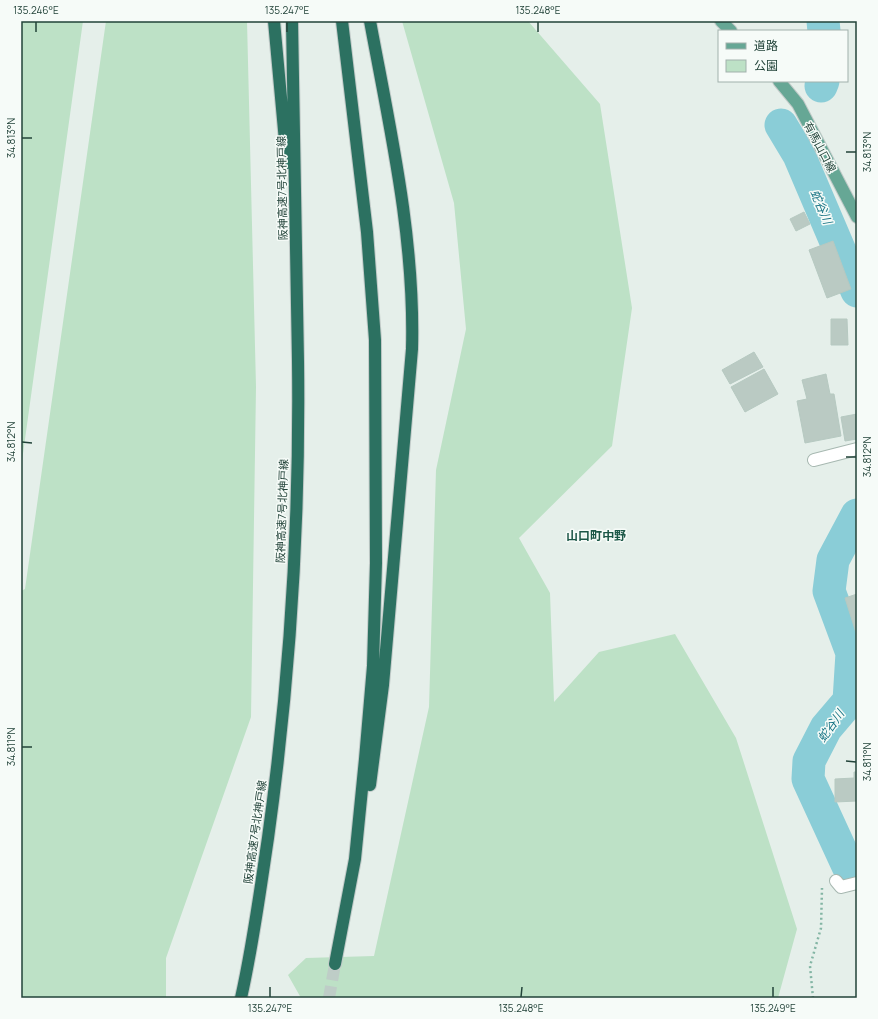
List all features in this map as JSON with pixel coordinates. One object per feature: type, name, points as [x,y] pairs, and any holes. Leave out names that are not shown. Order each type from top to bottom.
[{"type":"highway","points":[[274,21],[297,272]]},
{"type":"highway","name":"阪神高速7号北神戸線","points":[[241,998],[261,886],[274,796],[291,621],[297,450],[297,272],[292,21]]},
{"type":"highway","points":[[342,21],[367,232],[375,340],[377,440],[373,666],[355,858]]},
{"type":"highway","points":[[335,964],[372,772],[383,685],[410,364],[412,319],[401,191],[370,21]]},
{"type":"main road","points":[[721,21],[730,30]]},
{"type":"main road","name":"有馬山口線","points":[[780,82],[798,104],[857,217]]},
{"type":"street","points":[[814,460],[857,449]]},
{"type":"street","points":[[836,881],[841,887],[857,883]]},
{"type":"path","points":[[813,998],[810,966],[820,928],[823,884],[836,881]]},
{"type":"green space","points":[[21,21],[83,21],[21,468]]},
{"type":"green space","points":[[106,21],[247,21],[256,387],[251,717],[166,958],[166,998],[21,998],[21,591],[25,589]]},
{"type":"green space","points":[[402,21],[528,21],[600,104],[632,308],[612,446],[519,538],[550,593],[554,702],[599,652],[675,634],[736,738],[797,929],[778,998],[301,998],[288,975],[306,958],[374,956],[429,707],[436,470],[466,329],[454,203]]},
{"type":"building","points":[[804,212],[810,224],[796,231],[790,219]]},
{"type":"building","points":[[833,241],[851,289],[827,298],[809,250]]},
{"type":"building","points":[[831,319],[847,319],[848,345],[831,345]]},
{"type":"building","points":[[754,352],[763,367],[730,384],[722,370]]},
{"type":"building","points":[[764,369],[778,394],[745,412],[731,387]]},
{"type":"building","points":[[826,374],[830,394],[834,394],[841,436],[805,443],[797,401],[807,399],[802,380]]},
{"type":"building","points":[[857,414],[857,439],[845,441],[841,417]]},
{"type":"building","points":[[857,594],[857,636],[845,598]]},
{"type":"building","points":[[854,772],[857,772],[857,801],[835,802],[835,779],[854,778]]},
{"type":"waterway","name":"蛇谷川","points":[[823,21],[824,30]]},
{"type":"waterway","name":"蛇谷川","points":[[821,86],[823,82]]},
{"type":"waterway","name":"蛇谷川","points":[[781,125],[799,155],[857,291]]},
{"type":"waterway","name":"蛇谷川","points":[[848,866],[808,779],[809,761],[826,728],[849,701],[852,653],[829,591],[833,560],[857,515]]},
{"type":"tunnel","points":[[329,998],[335,964]]},
{"type":"district","name":"山口町中野","points":[[596,536]]}]
